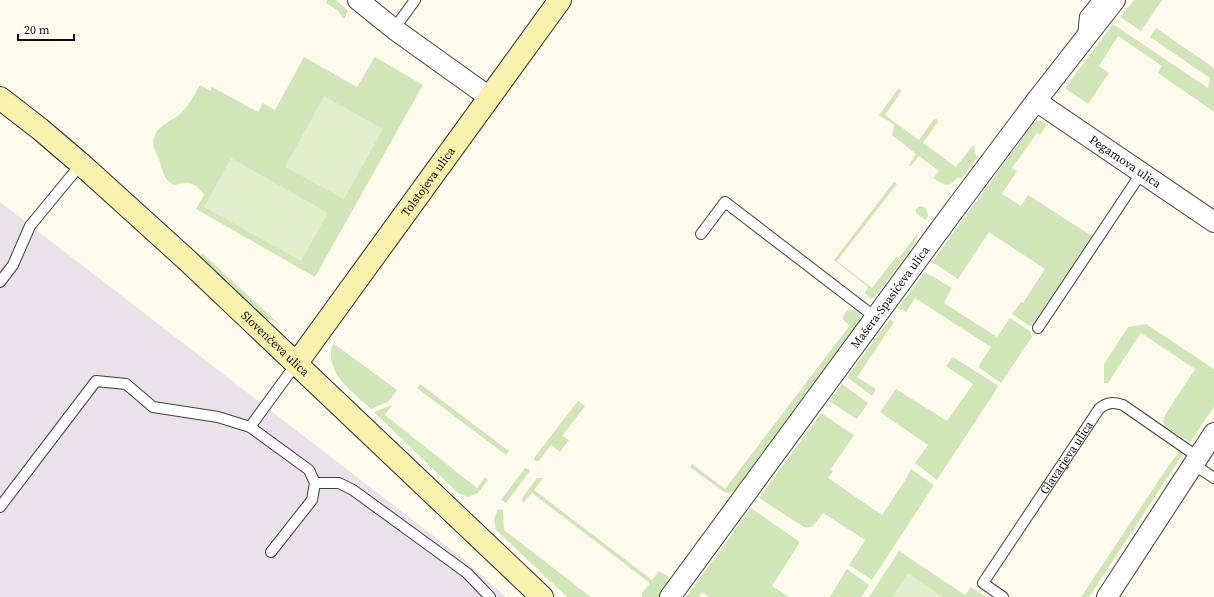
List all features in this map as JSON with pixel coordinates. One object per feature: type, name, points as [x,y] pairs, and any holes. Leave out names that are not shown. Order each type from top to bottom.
[{"type":"street","points":[[358,0],[394,29],[489,97]]},
{"type":"street","name":"Tolstojeva ulica","points":[[296,364],[560,0]]},
{"type":"street","name":"Mašera-Spasićeva ulica","points":[[670,597],[875,317],[1036,101],[1115,0]]},
{"type":"street","name":"Slovenčeva ulica","points":[[0,98],[40,129],[81,164],[188,262],[542,597]]},
{"type":"street","name":"Pegamova ulica","points":[[1036,101],[1214,222]]},
{"type":"street","points":[[1107,597],[1214,433]]},
{"type":"lane","points":[[394,29],[415,0]]},
{"type":"lane","points":[[1082,42],[1085,16],[1098,0]]},
{"type":"lane","points":[[0,282],[13,265],[30,226],[81,164]]},
{"type":"lane","points":[[1038,328],[1142,172]]},
{"type":"lane","points":[[701,234],[725,202],[875,317]]},
{"type":"lane","points":[[250,427],[296,364]]},
{"type":"lane","points":[[0,508],[96,381],[126,384],[153,407],[218,417],[250,427],[309,470],[315,483],[312,500],[271,552]]},
{"type":"lane","name":"Glavarjeva ulica","points":[[1003,597],[983,584],[1102,406],[1111,402],[1123,406],[1196,461]]},
{"type":"lane","points":[[1196,461],[1214,478]]},
{"type":"lane","points":[[315,483],[339,483],[353,490],[467,573],[490,597]]},
{"type":"shaded area","points":[[0,202],[462,558],[506,597],[0,597]]},
{"type":"green space","points":[[327,0],[336,0],[348,11],[344,19],[337,10],[326,3]]},
{"type":"green space","points":[[1134,0],[1162,0],[1141,31],[1120,17]]},
{"type":"green space","points":[[1113,24],[1208,88],[1210,78],[1150,37],[1156,28],[1214,68],[1214,112],[1158,73],[1162,66],[1118,36],[1099,66],[1109,73],[1088,104],[1065,88]]},
{"type":"green space","points":[[304,57],[357,87],[375,57],[423,85],[315,277],[196,209],[204,195],[194,185],[184,183],[174,185],[168,181],[164,176],[153,141],[157,131],[161,127],[186,108],[200,85],[210,91],[212,87],[258,112],[263,103],[275,110]]},
{"type":"green space","points":[[898,89],[900,89],[901,92],[885,115],[919,140],[933,120],[937,119],[938,122],[923,143],[956,167],[973,145],[977,158],[961,179],[958,177],[952,183],[946,185],[943,184],[933,178],[939,171],[919,156],[911,166],[909,165],[916,154],[892,135],[894,125],[879,115]]},
{"type":"green space","points":[[324,96],[383,129],[344,199],[285,167]]},
{"type":"green space","points":[[1037,121],[1047,124],[1040,135],[1037,133],[1012,168],[1017,171],[1002,194],[1021,206],[1028,195],[1092,236],[1033,326],[1030,326],[1012,314],[1021,302],[1023,303],[1045,269],[989,232],[958,279],[932,262],[1033,124]]},
{"type":"green space","points":[[231,158],[328,213],[301,261],[204,207]]},
{"type":"green space","points":[[894,182],[897,184],[837,261],[872,288],[897,256],[899,258],[920,230],[912,247],[874,298],[870,298],[865,293],[868,287],[834,260]]},
{"type":"green space","points":[[920,206],[926,208],[928,216],[925,220],[916,213],[916,209]]},
{"type":"green space","points":[[202,253],[278,323],[265,318],[198,257]]},
{"type":"green space","points":[[925,272],[952,288],[944,303],[997,337],[1010,318],[1030,331],[1032,337],[1001,383],[978,367],[991,347],[915,298],[906,312],[898,308]]},
{"type":"green space","points":[[850,309],[856,310],[860,314],[860,323],[735,491],[728,493],[724,492],[690,467],[692,464],[725,489],[850,325],[845,322],[843,318],[845,312]]},
{"type":"green space","points":[[890,319],[894,322],[857,377],[876,389],[872,396],[847,377]]},
{"type":"green space","points":[[1146,324],[1214,369],[1214,407],[1190,442],[1165,427],[1163,421],[1165,415],[1195,369],[1141,333],[1108,383],[1104,383],[1104,364],[1128,327]]},
{"type":"green space","points":[[333,343],[397,390],[388,402],[371,409],[348,388],[341,380],[332,363],[331,354]]},
{"type":"green space","points":[[953,357],[998,387],[937,480],[915,463],[928,445],[880,412],[896,389],[947,421],[973,384],[946,366]]},
{"type":"green space","points":[[420,384],[509,451],[506,455],[417,388]]},
{"type":"green space","points":[[842,384],[868,403],[857,419],[829,401]]},
{"type":"green space","points":[[578,401],[585,406],[562,436],[569,440],[560,452],[551,445],[539,461],[535,461],[534,458]]},
{"type":"green space","points":[[392,405],[385,415],[477,488],[485,477],[488,480],[478,493],[468,497],[458,493],[374,412]]},
{"type":"green space","points":[[821,413],[854,435],[831,469],[833,471],[828,478],[882,515],[911,469],[934,485],[872,580],[849,565],[865,540],[823,513],[813,526],[807,528],[804,527],[759,498]]},
{"type":"green space","points":[[1180,450],[1183,454],[1089,597],[1081,597],[1169,465]]},
{"type":"green space","points":[[525,468],[529,469],[530,471],[506,503],[501,500]]},
{"type":"green space","points":[[537,478],[543,478],[534,490],[652,580],[659,571],[669,577],[668,586],[660,597],[642,597],[642,593],[650,583],[532,493],[523,503],[522,498]]},
{"type":"green space","points":[[751,508],[800,542],[772,586],[789,597],[709,597],[702,592],[699,597],[686,597]]},
{"type":"green space","points":[[498,509],[503,510],[504,530],[591,597],[567,597],[496,530],[494,519]]},
{"type":"green space","points":[[899,551],[965,595],[971,587],[986,597],[869,597]]},
{"type":"green space","points":[[847,569],[869,585],[861,597],[830,597]]},
{"type":"green space","points":[[908,573],[943,597],[892,597]]}]
